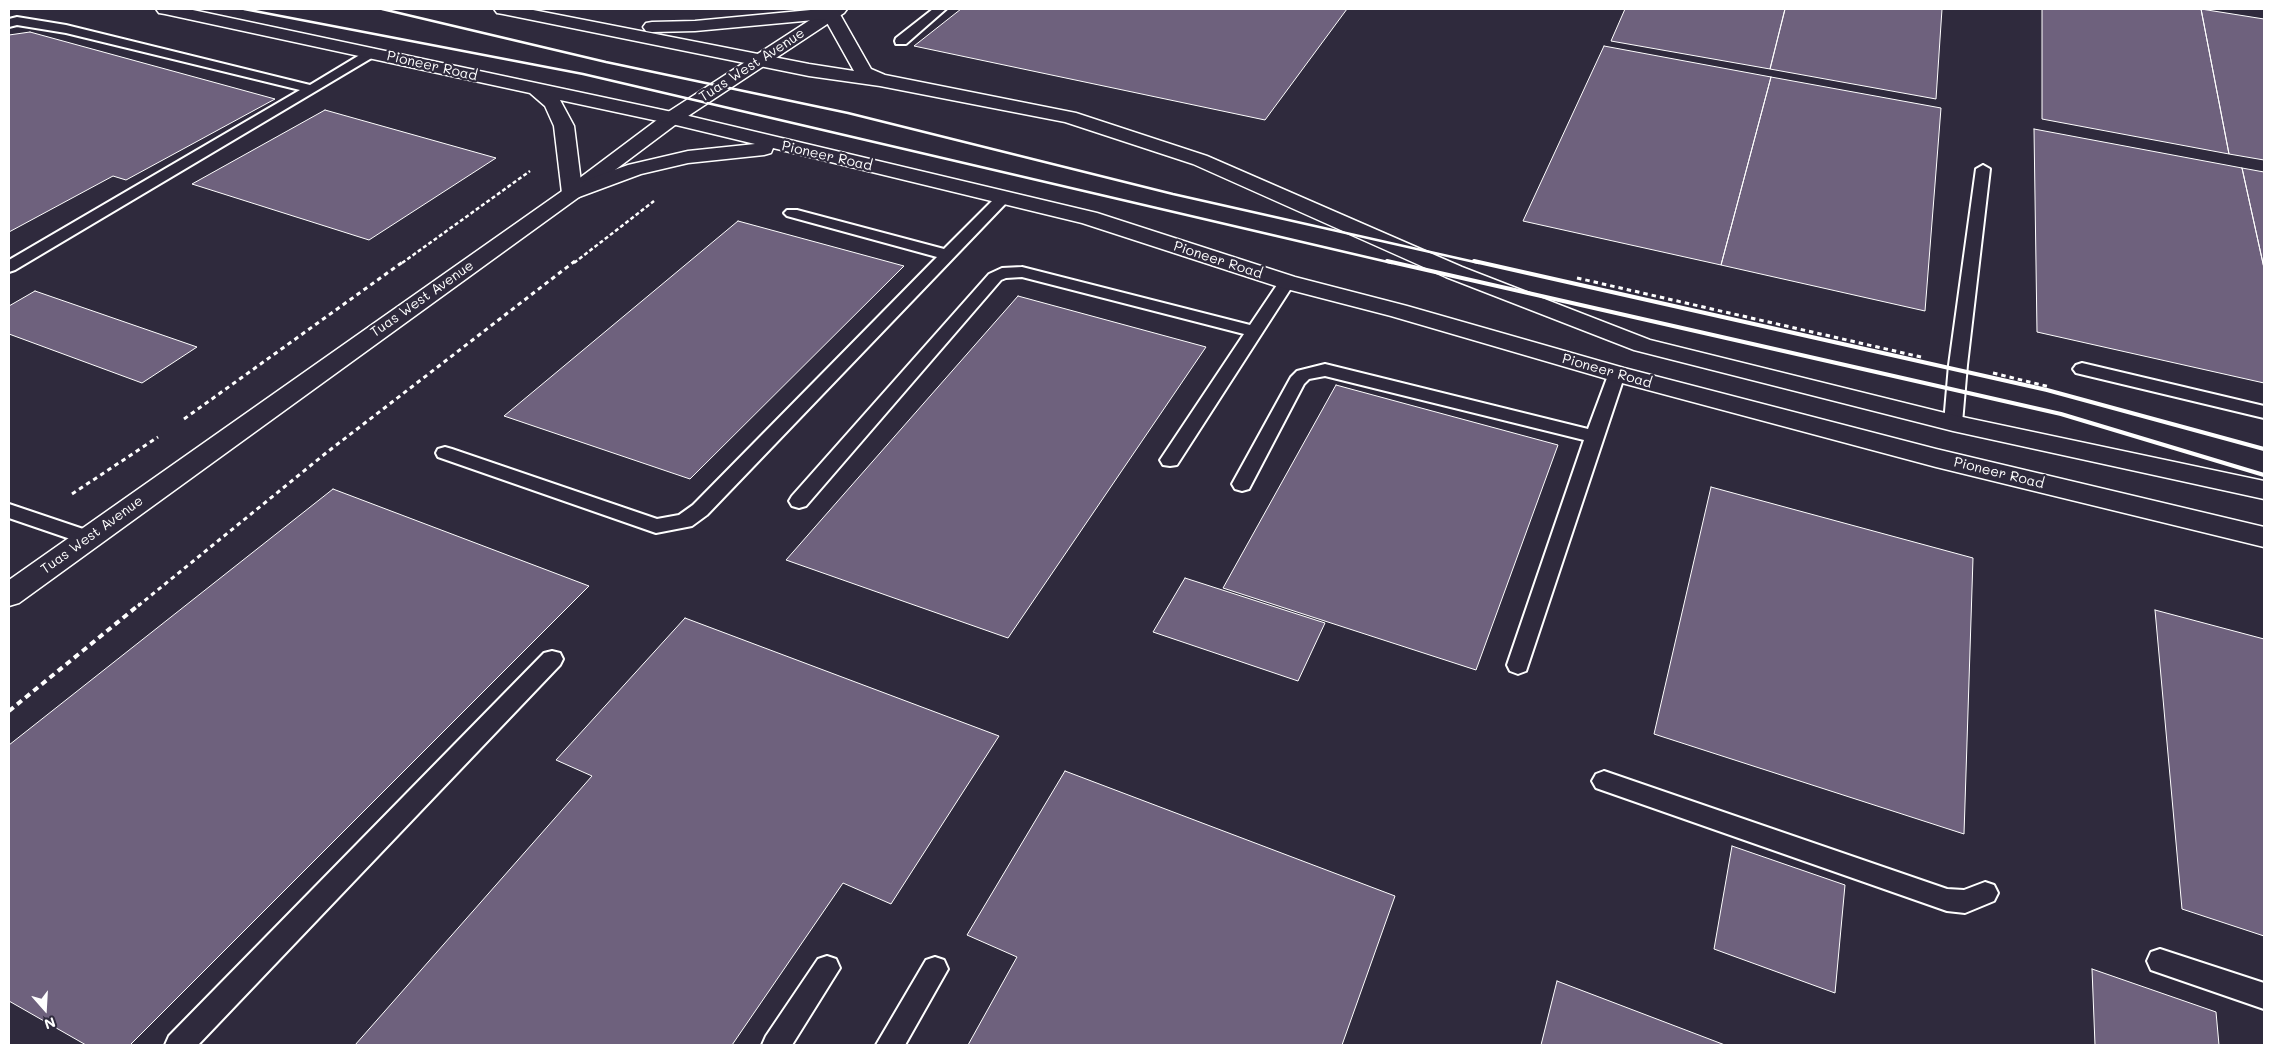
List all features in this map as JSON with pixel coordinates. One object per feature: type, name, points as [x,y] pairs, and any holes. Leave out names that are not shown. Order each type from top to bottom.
[{"type":"street","name":"Pioneer Road","points":[[166,9],[672,118],[1089,218],[1287,282],[1399,311],[1616,374],[1936,458],[2264,538]]},
{"type":"street","points":[[503,9],[759,59],[880,80],[1078,120],[1200,160],[1454,272],[1642,346],[1953,423],[2264,490]]},
{"type":"street","points":[[580,25],[669,27],[835,11],[864,73],[880,80]]},
{"type":"street","name":"Tuas West Avenue","points":[[9,595],[572,193],[672,118],[759,59],[835,11]]},
{"type":"street","points":[[538,90],[553,103],[564,126],[572,193],[635,168],[688,157],[732,151],[791,148]]},
{"type":"lane","points":[[901,41],[940,9]]},
{"type":"lane","points":[[9,23],[17,21],[66,29],[311,89]]},
{"type":"lane","points":[[9,267],[373,53]]},
{"type":"lane","points":[[1953,423],[1958,365],[1983,169]]},
{"type":"lane","points":[[444,453],[656,526],[685,521],[700,510],[1003,198]]},
{"type":"lane","points":[[792,213],[948,255]]},
{"type":"lane","points":[[799,501],[994,277],[1002,273],[1022,272],[1254,331]]},
{"type":"lane","points":[[1170,460],[1287,282]]},
{"type":"lane","points":[[2082,369],[2264,412]]},
{"type":"lane","points":[[1242,484],[1297,381],[1304,375],[1325,370],[1595,437]]},
{"type":"lane","points":[[1518,665],[1616,374]]},
{"type":"lane","points":[[9,511],[88,538]]},
{"type":"lane","points":[[179,1045],[552,659]]},
{"type":"lane","points":[[1604,781],[1947,900],[1965,902],[1985,894]]},
{"type":"lane","points":[[2160,961],[2264,996]]},
{"type":"lane","points":[[776,1045],[827,968]]},
{"type":"lane","points":[[890,1045],[935,969]]},
{"type":"path","points":[[179,422],[532,170]]},
{"type":"path","points":[[9,710],[326,453],[658,198]]},
{"type":"path","points":[[1570,277],[2054,388]]},
{"type":"path","points":[[33,520],[163,434]]},
{"type":"building","points":[[961,9],[1347,9],[1265,120],[914,46]]},
{"type":"building","points":[[1625,9],[1785,9],[1770,69],[1611,41]]},
{"type":"building","points":[[1785,9],[1942,9],[1936,99],[1770,69]]},
{"type":"building","points":[[2042,9],[2201,9],[2229,154],[2042,119]]},
{"type":"building","points":[[2201,9],[2264,19],[2264,160],[2229,154]]},
{"type":"building","points":[[30,32],[275,99],[126,180],[113,176],[9,232],[9,35]]},
{"type":"building","points":[[1604,46],[1771,77],[1721,265],[1523,221]]},
{"type":"building","points":[[1771,77],[1941,108],[1925,311],[1721,265]]},
{"type":"building","points":[[325,110],[496,158],[369,240],[192,184]]},
{"type":"building","points":[[2034,129],[2242,168],[2264,268],[2264,383],[2037,332]]},
{"type":"building","points":[[2242,168],[2264,172],[2264,268]]},
{"type":"building","points":[[738,221],[904,266],[690,479],[504,416]]},
{"type":"building","points":[[35,291],[197,347],[142,383],[9,334],[9,306]]},
{"type":"building","points":[[1018,296],[1206,347],[1008,638],[786,560]]},
{"type":"building","points":[[1336,385],[1558,445],[1476,670],[1223,588]]},
{"type":"building","points":[[1711,487],[1973,558],[1964,834],[1654,734]]},
{"type":"building","points":[[333,489],[589,586],[130,1045],[86,1045],[9,1001],[9,745]]},
{"type":"building","points":[[1185,578],[1325,623],[1298,681],[1153,632]]},
{"type":"building","points":[[2155,610],[2264,639],[2264,936],[2182,909]]},
{"type":"building","points":[[685,618],[999,736],[891,904],[843,883],[732,1045],[355,1045],[592,776],[556,760]]},
{"type":"building","points":[[1065,771],[1395,896],[1342,1045],[968,1045],[1017,957],[967,935]]},
{"type":"building","points":[[1732,846],[1845,885],[1835,993],[1714,949]]},
{"type":"building","points":[[2092,969],[2216,1012],[2219,1045],[2095,1045]]},
{"type":"building","points":[[1557,981],[1725,1045],[1541,1045]]},
{"type":"railway","points":[[244,9],[583,74],[1392,263]]},
{"type":"railway","points":[[382,9],[606,62],[848,113],[1173,194],[1479,263]]},
{"type":"railway","points":[[1387,261],[2061,414],[2264,475]]},
{"type":"railway","points":[[1474,261],[2047,390],[2264,449]]}]
